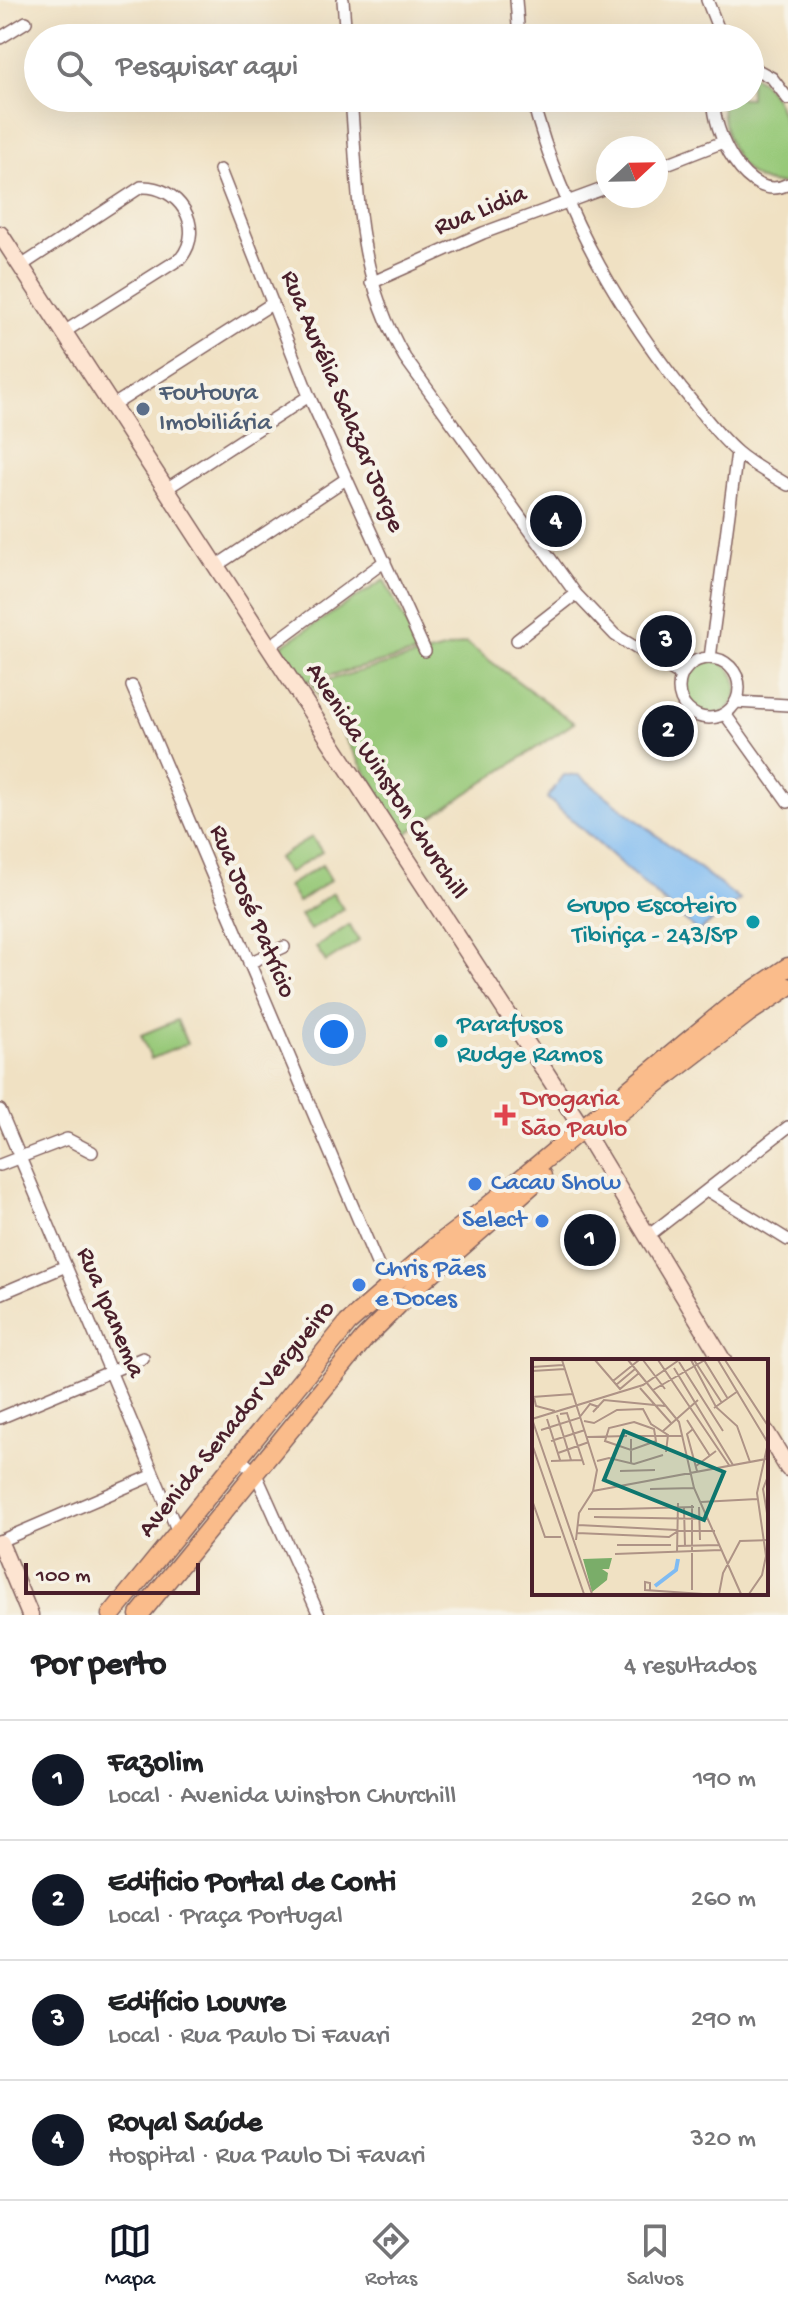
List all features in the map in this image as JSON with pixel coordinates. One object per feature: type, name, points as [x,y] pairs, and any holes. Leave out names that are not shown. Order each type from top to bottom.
[{"type":"main road","name":"Avenida Winston Churchill","points":[[0,234],[585,1133],[722,1359]]},
{"type":"main road","name":"Avenida Senador Vergueiro","points":[[139,1615],[364,1339],[418,1285],[729,1007],[788,967]]},
{"type":"main road","name":"Avenida Senador Vergueiro","points":[[111,1615],[335,1338],[387,1287],[585,1133],[788,987]]},
{"type":"main road","points":[[768,1435],[788,1468]]},
{"type":"main road","points":[[0,1542],[30,1615]]},
{"type":"street","points":[[343,0],[345,24]]},
{"type":"street","points":[[516,0],[518,24]]},
{"type":"street","points":[[707,0],[716,24]]},
{"type":"street","points":[[0,38],[26,22]]},
{"type":"street","points":[[764,74],[772,78],[788,99]]},
{"type":"street","points":[[352,112],[361,239],[371,283],[389,331],[405,358],[576,594],[615,635],[681,676]]},
{"type":"street","points":[[537,112],[569,202],[615,295],[636,328],[703,416],[737,452],[788,485]]},
{"type":"street","points":[[715,112],[723,142],[733,160],[752,179],[767,187],[787,188]]},
{"type":"street","points":[[668,163],[723,142]]},
{"type":"street","name":"Rua Aurélia Salazar Jorge","points":[[220,170],[309,396],[425,651]]},
{"type":"street","points":[[21,266],[141,187],[154,186],[170,194],[183,207],[192,227],[192,241],[181,258],[64,332]]},
{"type":"street","name":"Rua Lidia","points":[[371,283],[483,233],[596,192]]},
{"type":"street","points":[[112,406],[273,303]]},
{"type":"street","points":[[166,489],[309,396]]},
{"type":"street","points":[[710,658],[737,452]]},
{"type":"street","points":[[216,566],[346,479]]},
{"type":"street","points":[[269,647],[385,561]]},
{"type":"street","points":[[517,640],[576,594]]},
{"type":"street","points":[[710,658],[723,661],[734,670],[740,689],[736,702],[725,714],[705,718],[687,709],[679,690],[681,676],[693,662],[710,658]]},
{"type":"street","name":"Rua José Patrício","points":[[132,686],[387,1287]]},
{"type":"street","points":[[736,702],[788,705]]},
{"type":"street","points":[[725,714],[788,802]]},
{"type":"street","points":[[249,963],[284,947]]},
{"type":"street","name":"Rua Ipanema","points":[[0,1110],[178,1532]]},
{"type":"street","points":[[648,1236],[788,1127]]},
{"type":"street","points":[[0,1165],[67,1139],[92,1152]]},
{"type":"street","points":[[707,1190],[788,1240]]},
{"type":"street","points":[[0,1294],[66,1266]]},
{"type":"street","points":[[0,1418],[143,1358]]},
{"type":"street","points":[[240,1459],[255,1472],[319,1615]]},
{"type":"street","points":[[0,1542],[154,1475]]},
{"type":"green space","points":[[764,83],[779,106],[783,120],[788,181],[773,184],[745,169],[731,147],[722,112],[764,112]]},
{"type":"green space","points":[[384,580],[421,652],[304,682],[281,646]]},
{"type":"green space","points":[[466,643],[574,723],[404,835],[312,684]]},
{"type":"green space","points":[[709,660],[729,668],[737,688],[729,708],[709,716],[689,708],[681,688],[689,668]]},
{"type":"green space","points":[[312,837],[322,852],[288,873],[278,858]]},
{"type":"green space","points":[[322,865],[331,880],[298,902],[288,886]]},
{"type":"green space","points":[[333,893],[343,909],[310,930],[300,915]]},
{"type":"green space","points":[[349,925],[359,941],[326,962],[316,947]]},
{"type":"green space","points":[[177,1020],[187,1044],[151,1059],[141,1035]]},
{"type":"water","points":[[564,775],[579,775],[740,900],[698,932],[547,798]]},
{"type":"place","name":"Foutoura Imobiliária","points":[[143,409]]},
{"type":"place","name":"Royal Saúde","points":[[556,521]]},
{"type":"place","name":"Edifício Louvre","points":[[666,641]]},
{"type":"place","name":"Edificio Portal de Conti","points":[[668,731]]},
{"type":"place","name":"Grupo Escoteiro Tibiriça - 243/SP","points":[[753,922]]},
{"type":"place","name":"Parafusos Rudge Ramos","points":[[441,1041]]},
{"type":"place","name":"Drogaria São Paulo","points":[[505,1115]]},
{"type":"place","name":"Cacau Show","points":[[475,1184]]},
{"type":"place","name":"Select","points":[[542,1221]]},
{"type":"place","name":"Fazolim","points":[[590,1240]]},
{"type":"place","name":"Chris Pães e Doces","points":[[359,1285]]}]
